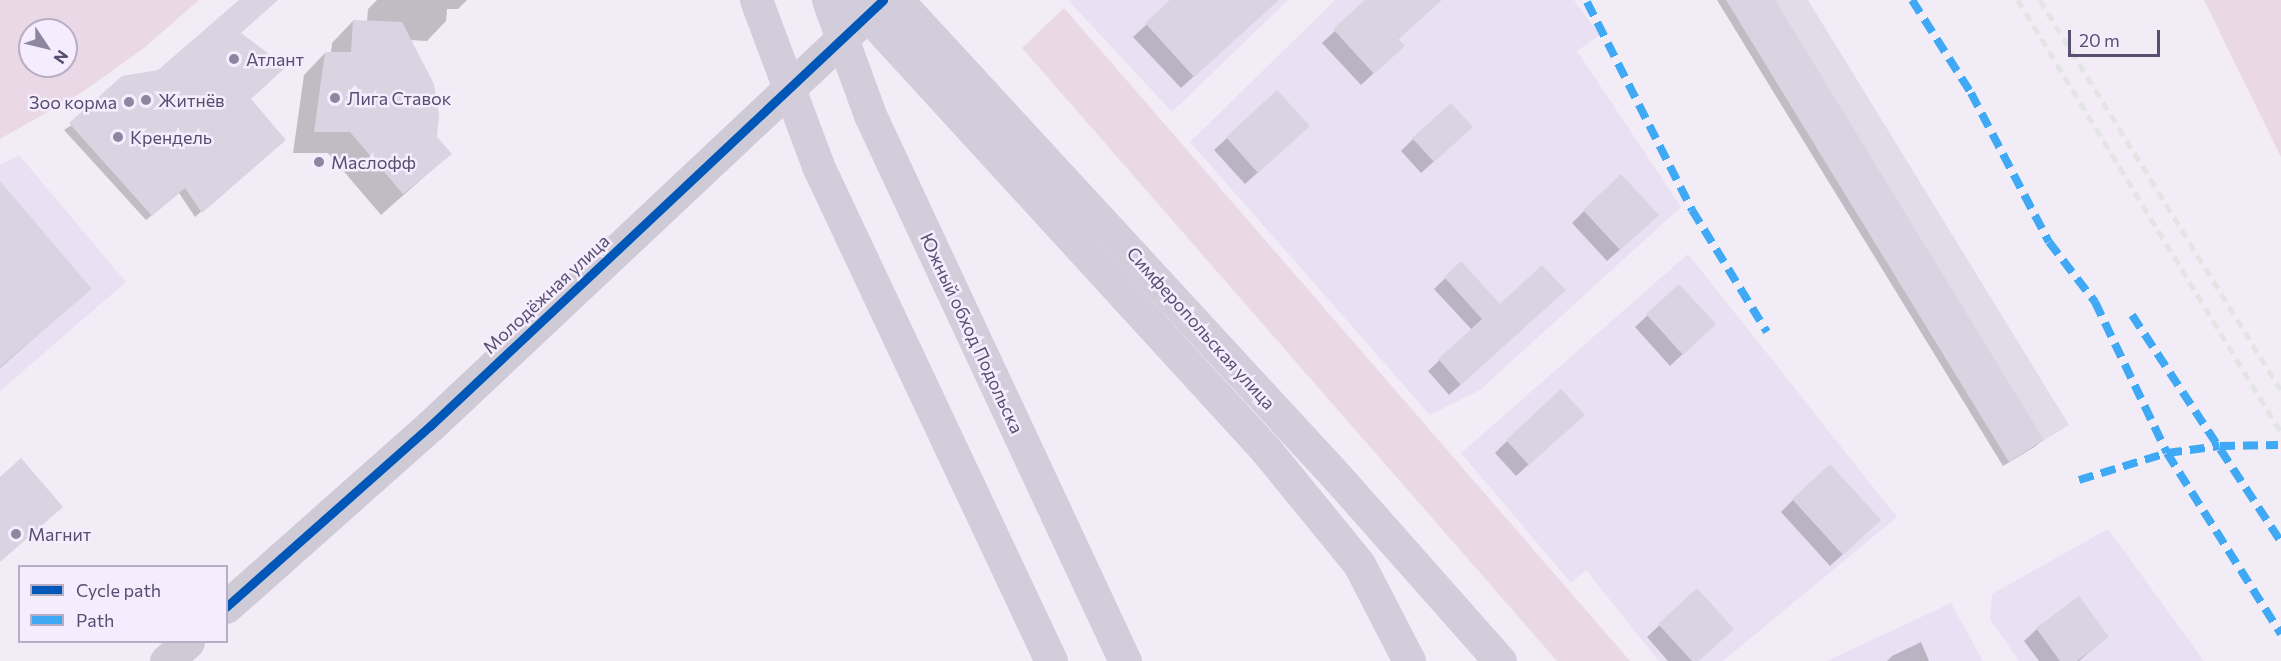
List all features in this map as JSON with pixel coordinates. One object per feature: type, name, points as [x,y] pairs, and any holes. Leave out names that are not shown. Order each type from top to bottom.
[{"type":"main road","points":[[756,0],[818,166],[1051,661]]},
{"type":"main road","name":"Южный обход Подольска","points":[[828,0],[870,116],[1125,661]]},
{"type":"main road","name":"Симферопольская улица","points":[[897,0],[1337,477],[1500,661]]},
{"type":"main road","name":"Симферопольская улица","points":[[868,5],[1266,450],[1359,564],[1409,661]]},
{"type":"street","name":"Молодёжная улица","points":[[228,605],[430,426],[868,5]]},
{"type":"street","points":[[166,661],[187,643]]},
{"type":"shaded area","points":[[0,0],[199,0],[144,48],[81,93],[0,139]]},
{"type":"shaded area","points":[[1068,0],[1288,0],[1172,112]]},
{"type":"shaded area","points":[[1335,0],[1574,0],[1600,35],[1577,51],[1681,207],[1480,390],[1430,415],[1190,142]]},
{"type":"shaded area","points":[[1726,0],[1808,0],[2069,425],[2009,462]]},
{"type":"shaded area","points":[[2204,0],[2281,0],[2281,157]]},
{"type":"shaded area","points":[[1064,8],[1630,661],[1557,661],[1022,48]]},
{"type":"shaded area","points":[[19,155],[126,282],[0,391],[0,165]]},
{"type":"shaded area","points":[[1688,254],[1897,517],[1723,661],[1659,661],[1586,570],[1571,583],[1461,453]]},
{"type":"shaded area","points":[[2108,529],[2204,661],[2019,661],[1990,619],[1992,594]]},
{"type":"shaded area","points":[[1951,603],[1983,661],[1827,661]]},
{"type":"building","points":[[239,0],[278,0],[241,33],[286,67],[251,99],[286,140],[202,213],[185,188],[152,216],[69,123],[122,76],[158,70]]},
{"type":"building","points":[[1170,0],[1279,0],[1194,77],[1145,23]]},
{"type":"building","points":[[1365,0],[1442,0],[1398,39],[1405,46],[1374,74],[1333,29]]},
{"type":"building","points":[[1726,0],[1775,0],[2044,440],[2009,462]]},
{"type":"building","points":[[353,20],[402,22],[434,84],[439,114],[437,137],[452,154],[403,194],[350,132],[314,132],[325,52],[351,52]]},
{"type":"building","points":[[1277,90],[1310,126],[1258,173],[1226,137]]},
{"type":"building","points":[[1451,103],[1473,127],[1434,162],[1412,138]]},
{"type":"building","points":[[1621,174],[1659,215],[1620,250],[1583,210]]},
{"type":"building","points":[[0,181],[92,289],[0,367]]},
{"type":"building","points":[[1461,261],[1500,304],[1542,265],[1566,290],[1461,385],[1438,359],[1482,319],[1444,277]]},
{"type":"building","points":[[1679,284],[1716,324],[1683,355],[1646,314]]},
{"type":"building","points":[[1561,389],[1585,415],[1529,465],[1506,440]]},
{"type":"building","name":"Магнит","points":[[21,458],[63,507],[0,562],[0,477]]},
{"type":"building","points":[[1830,464],[1881,520],[1843,555],[1792,499]]},
{"type":"building","points":[[1697,588],[1734,629],[1699,661],[1692,661],[1658,624]]},
{"type":"building","points":[[2079,596],[2109,637],[2077,661],[2060,661],[2036,628]]},
{"type":"railway","points":[[2018,0],[2281,432]]},
{"type":"railway","points":[[2040,0],[2281,390]]},
{"type":"marked path","points":[[1912,0],[1971,93],[2049,242],[2095,302],[2167,453],[2281,634]]},
{"type":"marked path","points":[[1587,2],[1692,210],[1767,332]]},
{"type":"marked path","points":[[2132,315],[2281,542]]},
{"type":"marked path","points":[[2079,480],[2167,453],[2220,446],[2278,445]]},
{"type":"cycle path","points":[[228,605],[430,426],[883,0]]},
{"type":"place","name":"Атлант","points":[[234,59]]},
{"type":"place","name":"Лига Ставок","points":[[335,98]]},
{"type":"place","name":"Житнёв","points":[[146,100]]},
{"type":"place","name":"Зоо корма","points":[[129,102]]},
{"type":"place","name":"Крендель","points":[[118,137]]},
{"type":"place","name":"Маслофф","points":[[319,162]]},
{"type":"place","name":"Магнит","points":[[16,534]]}]
